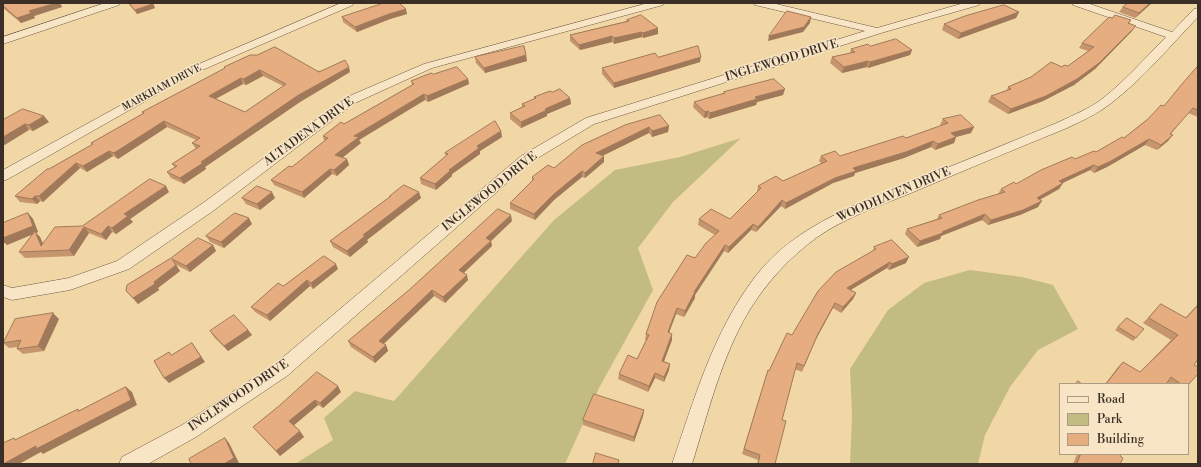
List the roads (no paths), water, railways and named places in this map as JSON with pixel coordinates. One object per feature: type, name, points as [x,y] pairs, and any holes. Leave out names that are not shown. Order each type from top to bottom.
[{"type":"street","points":[[3,41],[115,3]]},
{"type":"street","name":"MARKHAM DRIVE","points":[[3,176],[189,72],[349,3]]},
{"type":"street","name":"ALTADENA DRIVE","points":[[3,291],[12,294],[70,284],[122,265],[208,207],[351,100],[428,66],[659,3]]},
{"type":"street","points":[[759,3],[837,20],[877,31]]},
{"type":"street","name":"INGLEWOOD DRIVE","points":[[129,464],[189,431],[281,370],[526,159],[590,121],[877,31],[976,3]]},
{"type":"street","points":[[1077,3],[1174,36]]},
{"type":"street","name":"WOODHAVEN DRIVE","points":[[682,464],[720,352],[733,324],[750,296],[769,272],[789,252],[810,235],[851,213],[1063,125],[1086,114],[1105,102],[1121,89],[1198,11]]}]
